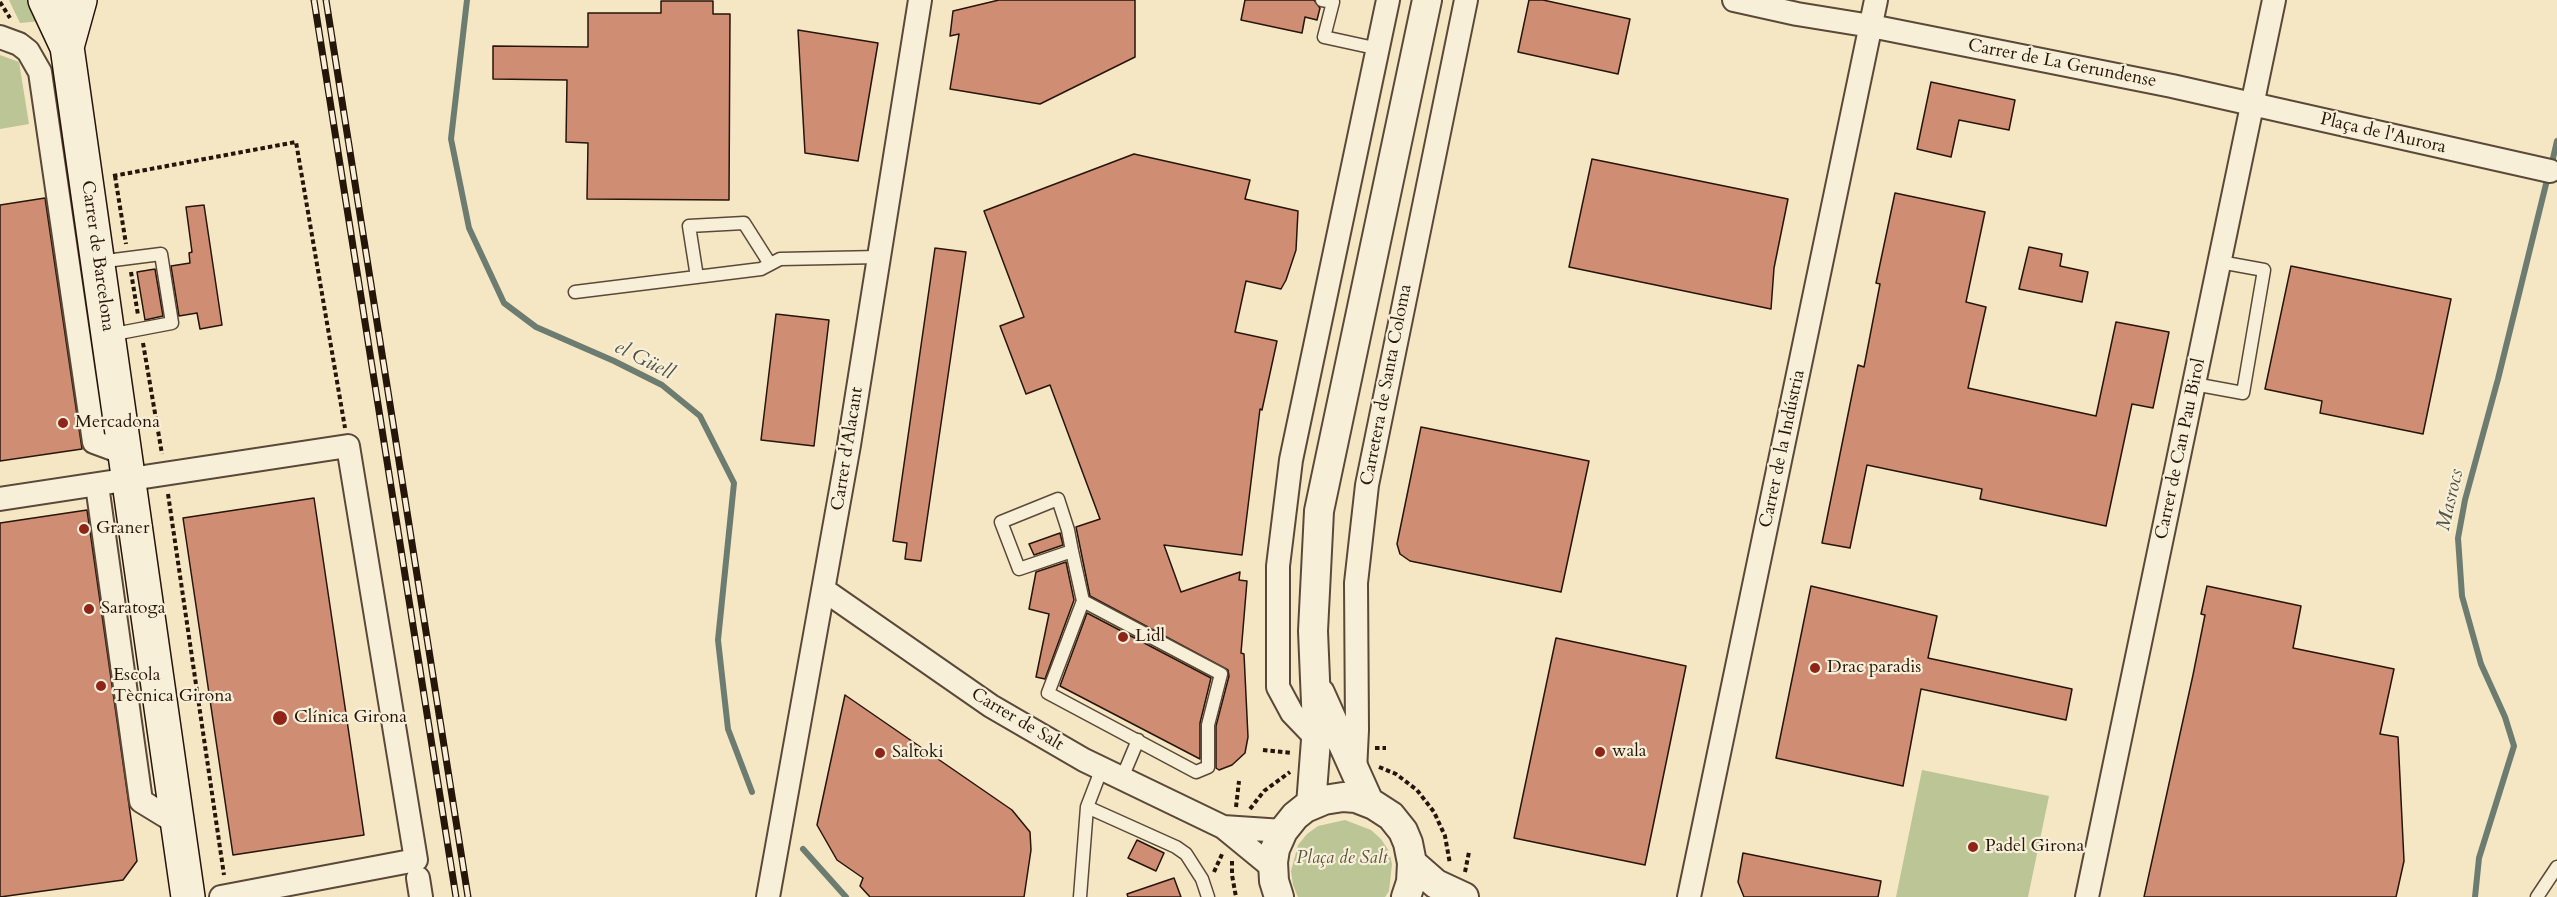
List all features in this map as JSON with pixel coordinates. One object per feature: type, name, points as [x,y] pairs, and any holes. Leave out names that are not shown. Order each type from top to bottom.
[{"type":"main road","name":"Carrer de Barcelona","points":[[45,0],[68,53],[100,178],[113,260],[108,335],[117,472],[188,897]]},
{"type":"main road","name":"Carrer de Barcelona","points":[[68,53],[80,0]]},
{"type":"street","name":"Carrer d'Alacant","points":[[768,897],[824,590],[920,0]]},
{"type":"street","points":[[1316,738],[1293,713],[1278,687],[1278,566],[1291,460],[1388,0]]},
{"type":"street","points":[[1311,805],[1316,738],[1313,631],[1319,511],[1427,0]]},
{"type":"street","name":"Carretera de Santa Coloma","points":[[1355,776],[1358,730],[1356,583],[1367,485],[1466,0]]},
{"type":"street","name":"Carrer de La Gerundense","points":[[1734,0],[2252,104]]},
{"type":"street","name":"Carrer de la Indústria","points":[[1689,897],[1876,0]]},
{"type":"street","name":"Carrer de Can Pau Birol","points":[[2087,897],[2274,0]]},
{"type":"street","name":"Carrer de Barcelona","points":[[0,37],[19,44],[28,51],[40,72],[94,442],[117,472]]},
{"type":"street","name":"Carrer de Barcelona","points":[[44,98],[68,53]]},
{"type":"street","name":"Plaça de l'Aurora","points":[[2252,104],[2550,171]]},
{"type":"street","points":[[0,499],[117,472],[165,473],[348,446],[419,878],[224,896]]},
{"type":"street","name":"Carrer de Salt","points":[[824,590],[1035,734],[1223,827],[1272,868]]},
{"type":"street","points":[[1316,686],[1355,776],[1369,802]]},
{"type":"street","points":[[1279,897],[1272,868],[1275,849],[1283,831],[1295,816],[1311,805],[1336,797],[1356,798],[1369,802],[1386,812],[1399,826],[1408,843],[1412,863],[1411,882],[1406,897]]},
{"type":"street","name":"Carrer de Salt","points":[[1223,827],[1283,831]]},
{"type":"street","points":[[1412,863],[1450,896]]},
{"type":"lane","points":[[1322,0],[1333,2],[1324,37],[1379,48]]},
{"type":"lane","points":[[697,277],[689,225],[744,223],[770,264]]},
{"type":"lane","points":[[108,335],[172,323],[161,254],[113,260]]},
{"type":"lane","points":[[575,292],[760,269],[780,259],[879,257]]},
{"type":"lane","points":[[2194,384],[2243,393],[2265,270],[2220,262]]},
{"type":"lane","points":[[1072,551],[1019,568],[1001,522],[1058,499],[1072,551],[1083,601],[1048,693],[1196,772],[1208,767],[1208,726],[1221,674],[1083,601]]},
{"type":"lane","points":[[1080,897],[1088,807],[1138,740]]},
{"type":"lane","points":[[1088,807],[1176,847],[1186,855],[1202,879],[1208,897]]},
{"type":"lane","points":[[2537,897],[2557,867]]},
{"type":"path","points":[[224,896],[165,473],[140,329],[113,260],[100,178],[296,142],[348,446]]},
{"type":"green space","points":[[9,0],[32,0],[41,21],[20,23]]},
{"type":"green space","points":[[0,55],[19,62],[29,124],[0,129]]},
{"type":"green space","name":"Padel Girona","points":[[1922,770],[2049,796],[2028,897],[1896,897]]},
{"type":"green space","name":"Plaça de Salt","points":[[1345,820],[1371,830],[1389,851],[1392,864],[1389,891],[1385,897],[1298,897],[1291,871],[1298,845],[1318,826]]},
{"type":"building","points":[[999,0],[1135,0],[1135,57],[1040,104],[950,89],[959,34],[950,36],[953,11]]},
{"type":"building","points":[[1245,0],[1314,0],[1320,8],[1317,20],[1305,17],[1302,33],[1241,20]]},
{"type":"building","points":[[1529,0],[1543,0],[1630,19],[1618,74],[1518,52]]},
{"type":"building","points":[[661,1],[713,1],[713,14],[730,14],[729,200],[587,199],[588,143],[566,142],[567,80],[493,79],[493,46],[588,47],[588,13],[661,13]]},
{"type":"building","points":[[798,30],[878,43],[858,161],[805,153]]},
{"type":"building","points":[[1931,82],[2015,100],[2009,130],[1959,120],[1951,157],[1917,149]]},
{"type":"building","points":[[1134,154],[1250,180],[1245,199],[1298,211],[1296,250],[1286,280],[1281,289],[1246,281],[1235,332],[1277,341],[1262,410],[1260,409],[1242,555],[1164,545],[1181,592],[1240,572],[1239,580],[1247,581],[1241,653],[1244,654],[1248,737],[1245,753],[1232,765],[1219,770],[1216,768],[1216,726],[1229,676],[1228,670],[1090,596],[1076,527],[1100,519],[1050,385],[1026,394],[1000,326],[1024,317],[984,211]]},
{"type":"building","points":[[1592,159],[1788,199],[1774,268],[1771,309],[1569,267]]},
{"type":"building","points":[[1895,193],[1985,212],[1966,302],[1986,307],[1968,388],[2096,416],[2116,322],[2169,332],[2153,408],[2132,404],[2106,526],[1980,499],[1982,489],[1867,465],[1850,548],[1822,543],[1858,365],[1864,367],[1880,284],[1876,283]]},
{"type":"building","points":[[45,198],[82,449],[0,461],[0,205]]},
{"type":"building","points":[[204,205],[222,325],[200,329],[197,313],[179,316],[171,266],[190,263],[189,253],[192,252],[186,207]]},
{"type":"building","points":[[2029,247],[2062,254],[2060,266],[2088,272],[2082,302],[2019,289]]},
{"type":"building","points":[[935,248],[966,252],[921,561],[905,559],[907,543],[893,541]]},
{"type":"building","points":[[2291,266],[2451,299],[2423,434],[2320,413],[2322,401],[2265,389]]},
{"type":"building","points":[[155,269],[163,316],[145,320],[137,272]]},
{"type":"building","points":[[776,314],[829,320],[814,446],[761,440]]},
{"type":"building","points":[[1421,427],[1589,461],[1561,592],[1410,561],[1400,554],[1397,544]]},
{"type":"building","name":"Clínica Girona","points":[[314,498],[364,835],[233,855],[183,518]]},
{"type":"building","points":[[87,510],[137,861],[123,880],[0,897],[0,523]]},
{"type":"building","points":[[1060,533],[1063,545],[1034,555],[1029,544]]},
{"type":"building","points":[[1066,562],[1074,600],[1045,679],[1036,677],[1049,614],[1029,609],[1036,572]]},
{"type":"building","points":[[1811,586],[1937,616],[1928,658],[2072,689],[2066,720],[1921,689],[1903,786],[1776,758]]},
{"type":"building","points":[[2207,586],[2301,606],[2293,648],[2394,669],[2380,734],[2398,737],[2404,861],[2396,897],[2144,897],[2193,675],[2205,615],[2201,614]]},
{"type":"building","points":[[1087,613],[1211,678],[1200,723],[1200,759],[1060,686]]},
{"type":"building","name":"wala","points":[[1556,638],[1686,666],[1645,865],[1514,838]]},
{"type":"building","name":"Saltoki","points":[[845,695],[1012,810],[1030,832],[1031,850],[1024,897],[870,897],[860,886],[863,878],[837,860],[817,825]]},
{"type":"building","points":[[1137,840],[1164,853],[1156,871],[1128,858]]},
{"type":"building","points":[[1743,853],[1881,881],[1878,897],[1744,897],[1738,882]]},
{"type":"building","points":[[1174,878],[1181,897],[1128,897],[1127,894]]},
{"type":"waterway","name":"el Güell","points":[[467,0],[451,139],[469,228],[504,303],[536,327],[662,385],[700,416],[734,483],[718,640],[728,729],[752,792]]},
{"type":"waterway","name":"Masrocs","points":[[2551,167],[2557,141]]},
{"type":"waterway","name":"Masrocs","points":[[2475,897],[2479,858],[2514,746],[2505,717],[2481,664],[2462,596],[2458,538],[2465,500],[2498,379],[2548,176]]},
{"type":"waterway","name":"el Güell","points":[[803,849],[846,897]]},
{"type":"railway","points":[[314,0],[456,897]]},
{"type":"railway","points":[[326,0],[468,897]]},
{"type":"place","name":"Mercadona","points":[[63,423]]},
{"type":"place","name":"Graner","points":[[84,529]]},
{"type":"place","name":"Saratoga","points":[[89,609]]},
{"type":"place","name":"Lidl","points":[[1123,637]]},
{"type":"place","name":"Drac paradis","points":[[1815,668]]},
{"type":"place","name":"Escola Tècnica Girona","points":[[101,686]]},
{"type":"place","name":"Clínica Girona","points":[[280,718]]},
{"type":"place","name":"wala","points":[[1600,752]]},
{"type":"place","name":"Saltoki","points":[[880,753]]},
{"type":"place","name":"Padel Girona","points":[[1973,847]]}]
